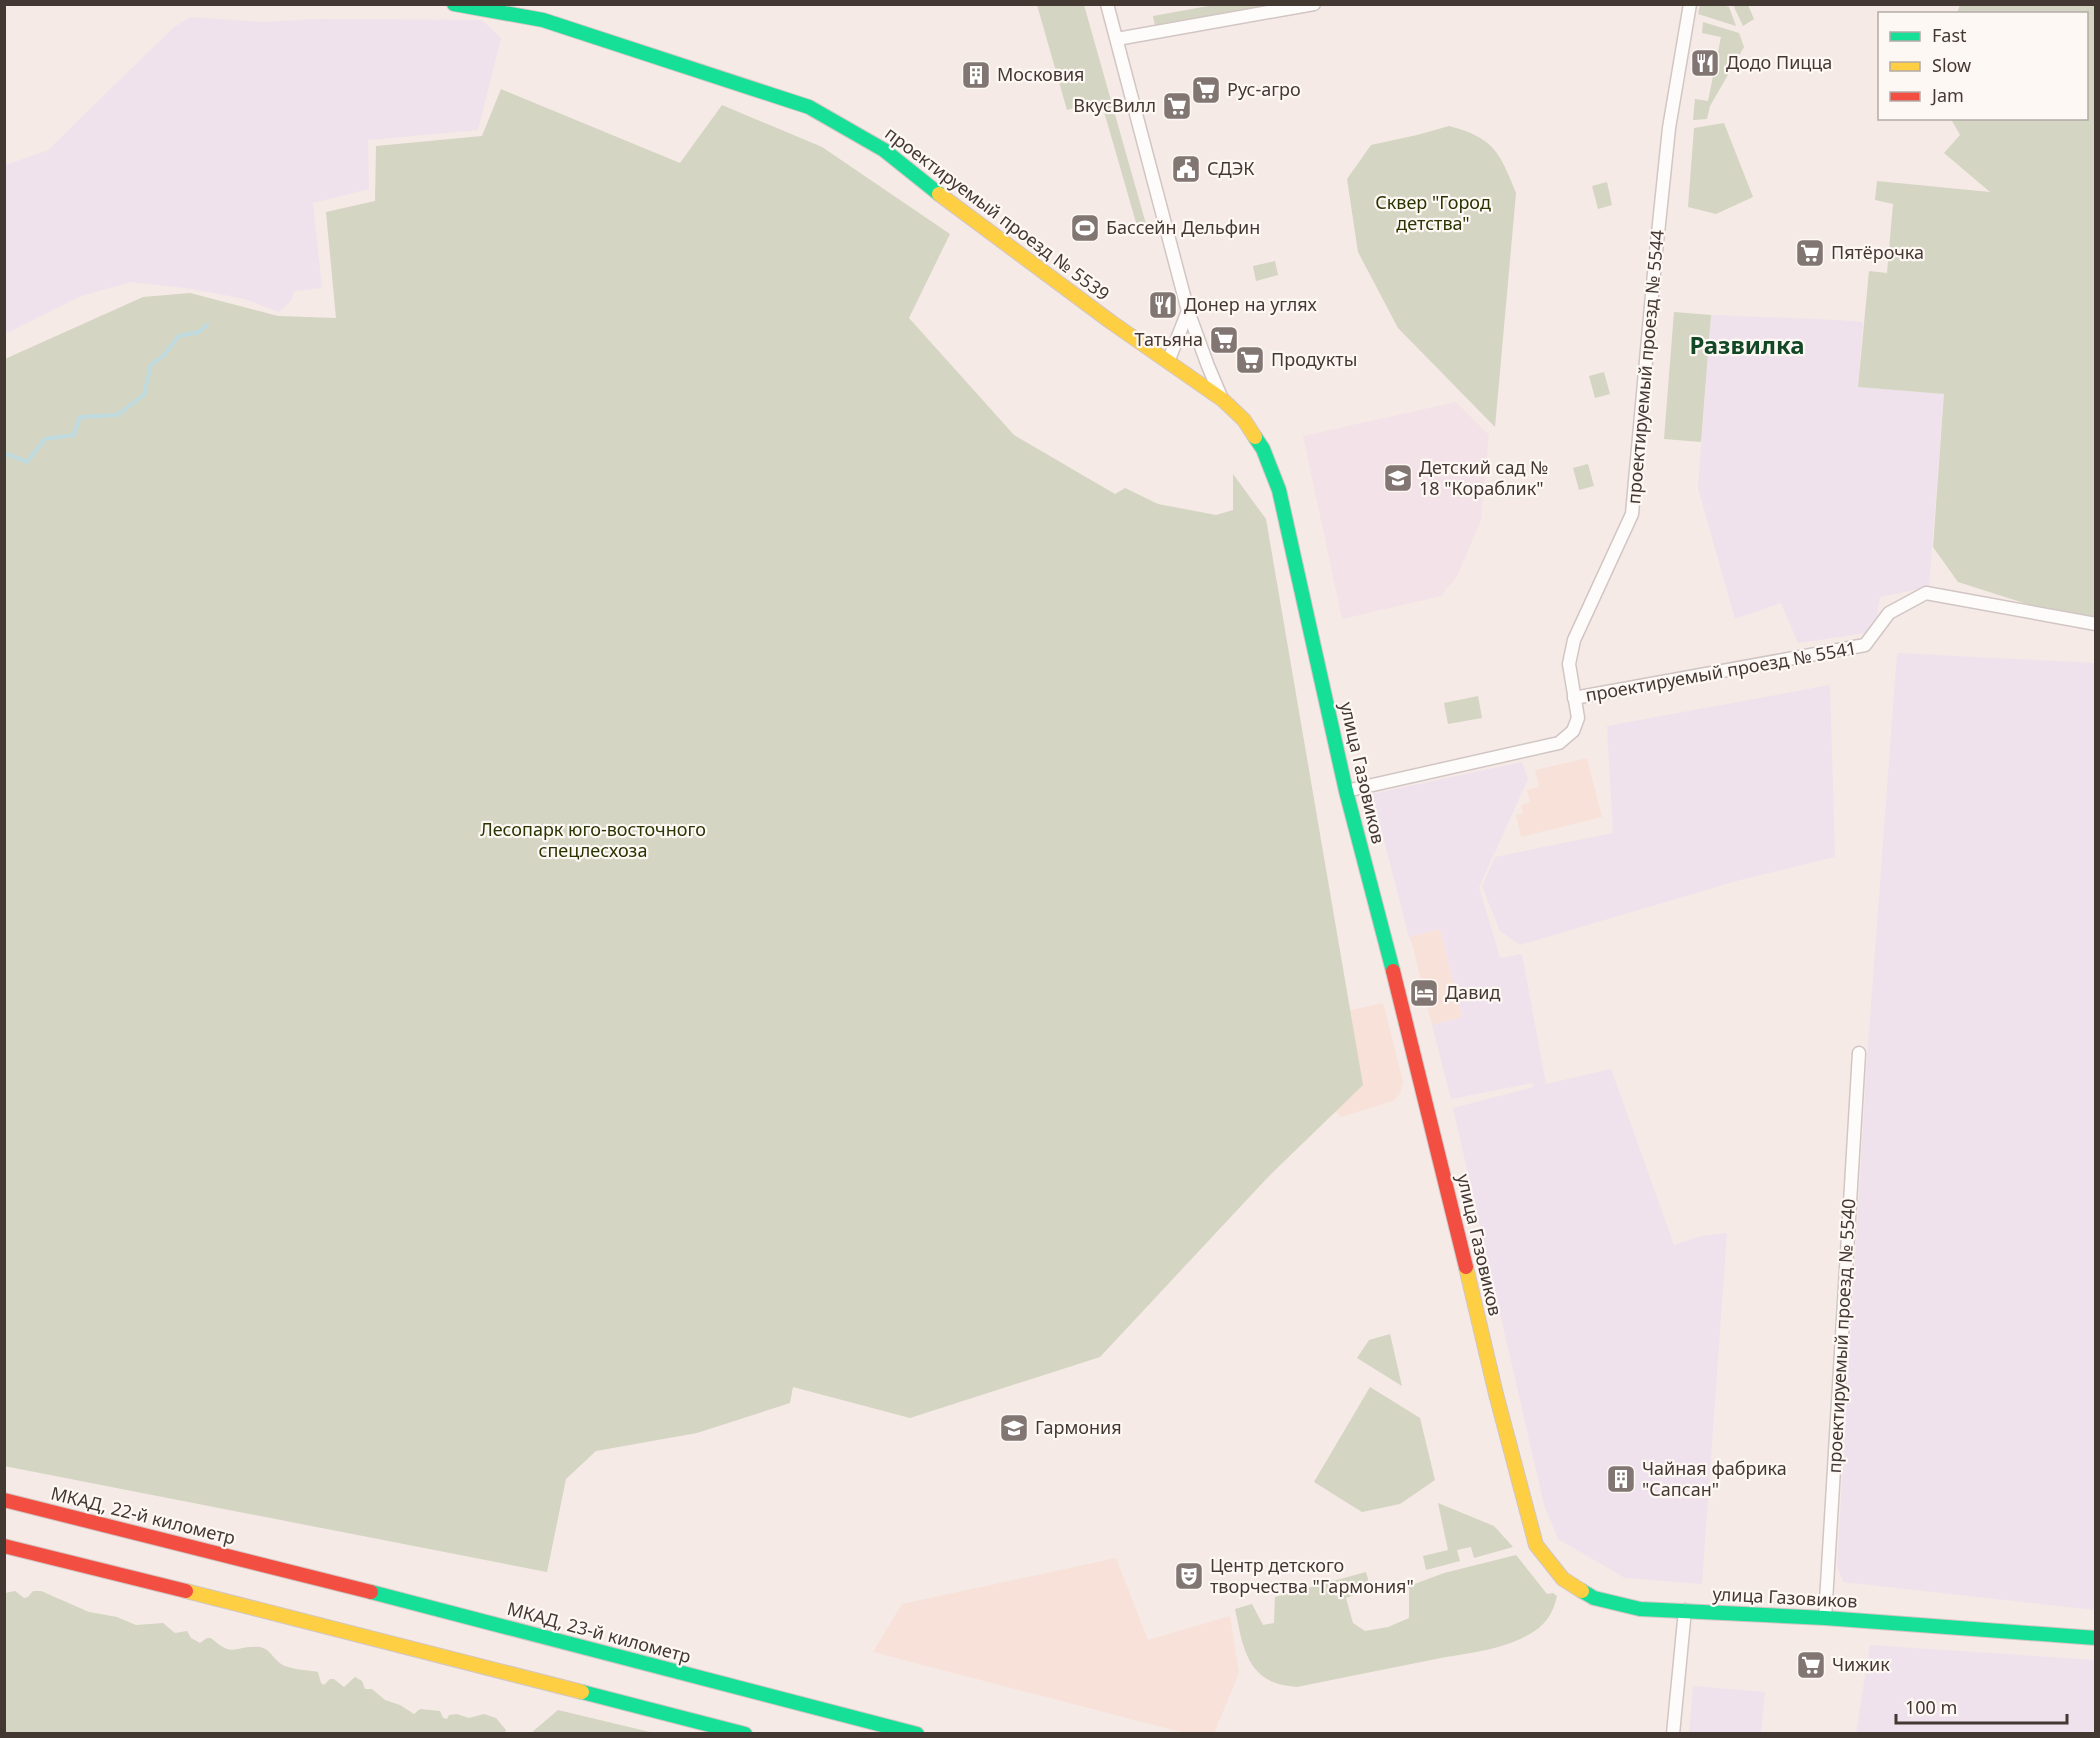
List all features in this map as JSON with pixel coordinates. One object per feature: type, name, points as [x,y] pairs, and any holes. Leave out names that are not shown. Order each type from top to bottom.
[{"type":"main road","name":"проектируемый проезд № 5539","points":[[454,4],[543,20],[809,107],[885,150],[927,185],[1222,400]]},
{"type":"main road","name":"улица Газовиков","points":[[1222,400],[1244,420],[1263,449],[1279,490],[1346,791],[1421,1080],[1496,1394],[1536,1545],[1563,1579],[1594,1598],[1640,1609],[1825,1618],[2096,1638]]},
{"type":"main road","name":"МКАД, 22-й километр","points":[[4,1500],[273,1566]]},
{"type":"main road","points":[[4,1546],[745,1734]]},
{"type":"main road","name":"МКАД, 23-й километр","points":[[273,1566],[917,1734]]},
{"type":"street","points":[[1107,4],[1188,311],[1222,400]]},
{"type":"street","points":[[1117,39],[1314,4]]},
{"type":"street","name":"проектируемый проезд № 5544","points":[[1578,718],[1569,664],[1574,640],[1632,514],[1669,128],[1690,4]]},
{"type":"street","points":[[1168,362],[1188,311]]},
{"type":"street","name":"проектируемый проезд № 5541","points":[[1574,698],[1866,645],[1889,613],[1926,593],[2096,624]]},
{"type":"street","name":"проектируемый проезд № 5541","points":[[1346,791],[1559,743],[1573,731],[1578,718]]},
{"type":"street","name":"проектируемый проезд № 5540","points":[[1825,1618],[1859,1053]]},
{"type":"street","points":[[1673,1734],[1685,1610]]},
{"type":"shaded area","points":[[190,17],[263,22],[317,19],[482,20],[501,38],[478,130],[368,140],[369,189],[313,203],[322,288],[294,291],[291,301],[279,312],[245,299],[192,289],[131,282],[81,296],[5,334],[5,162],[9,164],[48,150],[173,28]]},
{"type":"shaded area","points":[[1711,315],[1863,322],[1858,387],[1944,394],[1929,587],[1880,597],[1874,632],[1798,643],[1781,603],[1735,619],[1698,488]]},
{"type":"shaded area","name":"Детский сад № 18 \"Кораблик\"","points":[[1456,402],[1489,435],[1481,520],[1457,576],[1441,596],[1342,619],[1303,436]]},
{"type":"shaded area","points":[[1897,653],[2095,663],[2095,1610],[1843,1582],[1837,1566],[1867,1060]]},
{"type":"shaded area","points":[[1830,685],[1835,857],[1740,880],[1520,945],[1500,931],[1482,886],[1495,857],[1613,833],[1607,726]]},
{"type":"shaded area","points":[[1587,758],[1602,817],[1521,837],[1516,815],[1523,813],[1521,805],[1530,802],[1527,790],[1539,787],[1535,770]]},
{"type":"shaded area","points":[[1522,762],[1528,779],[1479,887],[1500,958],[1522,954],[1546,1084],[1611,1069],[1674,1245],[1701,1236],[1727,1233],[1702,1584],[1625,1578],[1558,1539],[1544,1505],[1453,1108],[1534,1087],[1532,1083],[1451,1099],[1432,1025],[1462,1017],[1440,929],[1409,937],[1372,794]]},
{"type":"shaded area","points":[[1440,929],[1462,1017],[1432,1025],[1409,937]]},
{"type":"shaded area","points":[[1383,1003],[1403,1082],[1400,1094],[1393,1101],[1341,1117],[1325,1097],[1342,1012]]},
{"type":"shaded area","points":[[1116,1558],[1148,1640],[1230,1616],[1239,1673],[1214,1733],[1185,1733],[873,1652],[902,1604]]},
{"type":"shaded area","points":[[1870,1645],[2095,1660],[2095,1733],[1856,1733]]},
{"type":"shaded area","points":[[1693,1686],[1765,1692],[1761,1733],[1689,1733]]},
{"type":"green space","points":[[1037,5],[1084,5],[1146,224],[1137,226],[1101,101],[1067,110]]},
{"type":"green space","points":[[1214,5],[1289,5],[1156,31],[1153,16]]},
{"type":"green space","points":[[1700,5],[1729,7],[1736,26],[1698,14]]},
{"type":"green space","points":[[1735,5],[1748,5],[1754,19],[1743,26]]},
{"type":"green space","points":[[1960,5],[2095,5],[2095,621],[2084,622],[1958,582],[1933,547],[1944,394],[1858,387],[1869,271],[1887,273],[1893,204],[1875,200],[1877,181],[1990,192],[1944,153],[1960,135],[1952,120],[2088,120],[2088,12],[1957,12]]},
{"type":"green space","points":[[1703,22],[1739,33],[1744,47],[1710,106],[1707,119],[1693,120],[1695,99],[1708,101],[1721,37],[1702,33]]},
{"type":"green space","name":"Лесопарк юго-восточного спецлесхоза","points":[[501,89],[680,163],[722,105],[822,147],[950,234],[909,318],[1014,435],[1115,494],[1125,488],[1158,504],[1216,515],[1233,510],[1233,474],[1266,519],[1363,1085],[1269,1176],[1100,1357],[910,1418],[793,1387],[790,1403],[697,1433],[596,1451],[566,1479],[547,1572],[4,1466],[5,359],[143,297],[190,293],[278,316],[336,318],[326,212],[375,201],[376,146],[482,136]]},
{"type":"green space","points":[[1724,123],[1753,197],[1716,214],[1688,207],[1694,128]]},
{"type":"green space","name":"Сквер \"Город детства\"","points":[[1449,126],[1476,136],[1493,148],[1505,166],[1516,193],[1495,427],[1398,328],[1358,252],[1347,179],[1371,145]]},
{"type":"green space","points":[[1607,182],[1612,205],[1598,209],[1592,186]]},
{"type":"green space","points":[[1275,261],[1278,275],[1256,281],[1253,266]]},
{"type":"green space","points":[[1674,312],[1711,315],[1701,442],[1664,439]]},
{"type":"green space","points":[[1604,372],[1610,394],[1595,398],[1589,376]]},
{"type":"green space","points":[[1588,464],[1594,486],[1579,490],[1573,468]]},
{"type":"green space","points":[[1478,696],[1482,718],[1448,724],[1444,703]]},
{"type":"green space","points":[[1390,1334],[1402,1386],[1357,1358],[1369,1340]]},
{"type":"green space","points":[[1370,1387],[1420,1418],[1435,1480],[1400,1504],[1362,1512],[1314,1482]]},
{"type":"green space","points":[[1438,1503],[1494,1526],[1513,1547],[1474,1558],[1471,1547],[1457,1550],[1460,1561],[1426,1570],[1423,1556],[1448,1550]]},
{"type":"green space","points":[[1516,1555],[1547,1594],[1553,1593],[1557,1596],[1551,1614],[1544,1623],[1528,1635],[1506,1645],[1297,1687],[1276,1683],[1263,1677],[1245,1651],[1235,1609],[1252,1604],[1263,1625],[1274,1623],[1275,1597],[1366,1572],[1371,1589],[1346,1598],[1353,1623],[1365,1631],[1388,1627],[1409,1618],[1409,1586],[1444,1573]]},
{"type":"green space","points":[[15,1591],[24,1598],[33,1591],[41,1591],[89,1612],[117,1617],[136,1625],[163,1623],[175,1633],[187,1631],[191,1638],[200,1643],[211,1638],[230,1650],[263,1648],[285,1666],[318,1672],[321,1683],[324,1685],[330,1679],[334,1679],[344,1687],[355,1677],[362,1681],[365,1689],[372,1689],[385,1700],[400,1705],[414,1714],[420,1709],[440,1711],[443,1718],[447,1719],[449,1715],[457,1714],[469,1718],[484,1714],[496,1718],[506,1730],[505,1733],[5,1733],[5,1593]]},
{"type":"green space","points":[[558,1710],[654,1733],[531,1733]]},
{"type":"waterway","points":[[4,456],[7,454],[27,462],[45,439],[74,435],[80,417],[117,415],[144,395],[151,365],[164,355],[179,336],[199,332],[207,325]]},
{"type":"traffic: fast","points":[[454,4],[543,20],[809,107],[884,150],[939,194]]},
{"type":"traffic: fast","points":[[1255,437],[1263,449],[1279,490],[1346,791],[1393,971]]},
{"type":"traffic: fast","points":[[1582,1591],[1594,1598],[1640,1609],[1825,1618],[2096,1638]]},
{"type":"traffic: fast","points":[[371,1592],[917,1734]]},
{"type":"traffic: fast","points":[[582,1692],[745,1734]]},
{"type":"traffic: slow","points":[[939,194],[1111,322],[1223,400],[1244,420],[1255,437]]},
{"type":"traffic: slow","points":[[1466,1267],[1496,1394],[1536,1545],[1563,1579],[1582,1591]]},
{"type":"traffic: slow","points":[[186,1591],[582,1692]]},
{"type":"traffic: jam","points":[[1393,971],[1466,1267]]},
{"type":"traffic: jam","points":[[4,1500],[371,1592]]},
{"type":"traffic: jam","points":[[4,1546],[186,1591]]},
{"type":"place","name":"Додо Пицца","points":[[1705,63]]},
{"type":"place","name":"Московия","points":[[976,75]]},
{"type":"place","name":"Рус-агро","points":[[1206,90]]},
{"type":"place","name":"ВкусВилл","points":[[1177,106]]},
{"type":"place","name":"СДЭК","points":[[1186,169]]},
{"type":"place","name":"Бассейн Дельфин","points":[[1085,228]]},
{"type":"place","name":"Пятёрочка","points":[[1810,253]]},
{"type":"place","name":"Донер на углях","points":[[1163,305]]},
{"type":"place","name":"Татьяна","points":[[1224,340]]},
{"type":"place","name":"Продукты","points":[[1250,360]]},
{"type":"place","name":"Детский сад № 18 \"Кораблик\"","points":[[1398,478]]},
{"type":"place","name":"Давид","points":[[1424,993]]},
{"type":"place","name":"Гармония","points":[[1014,1428]]},
{"type":"place","name":"Чайная фабрика \"Сапсан\"","points":[[1621,1479]]},
{"type":"place","name":"Центр детского творчества \"Гармония\"","points":[[1189,1576]]},
{"type":"place","name":"Чижик","points":[[1811,1665]]},
{"type":"district","name":"Развилка","points":[[1747,346]]}]
